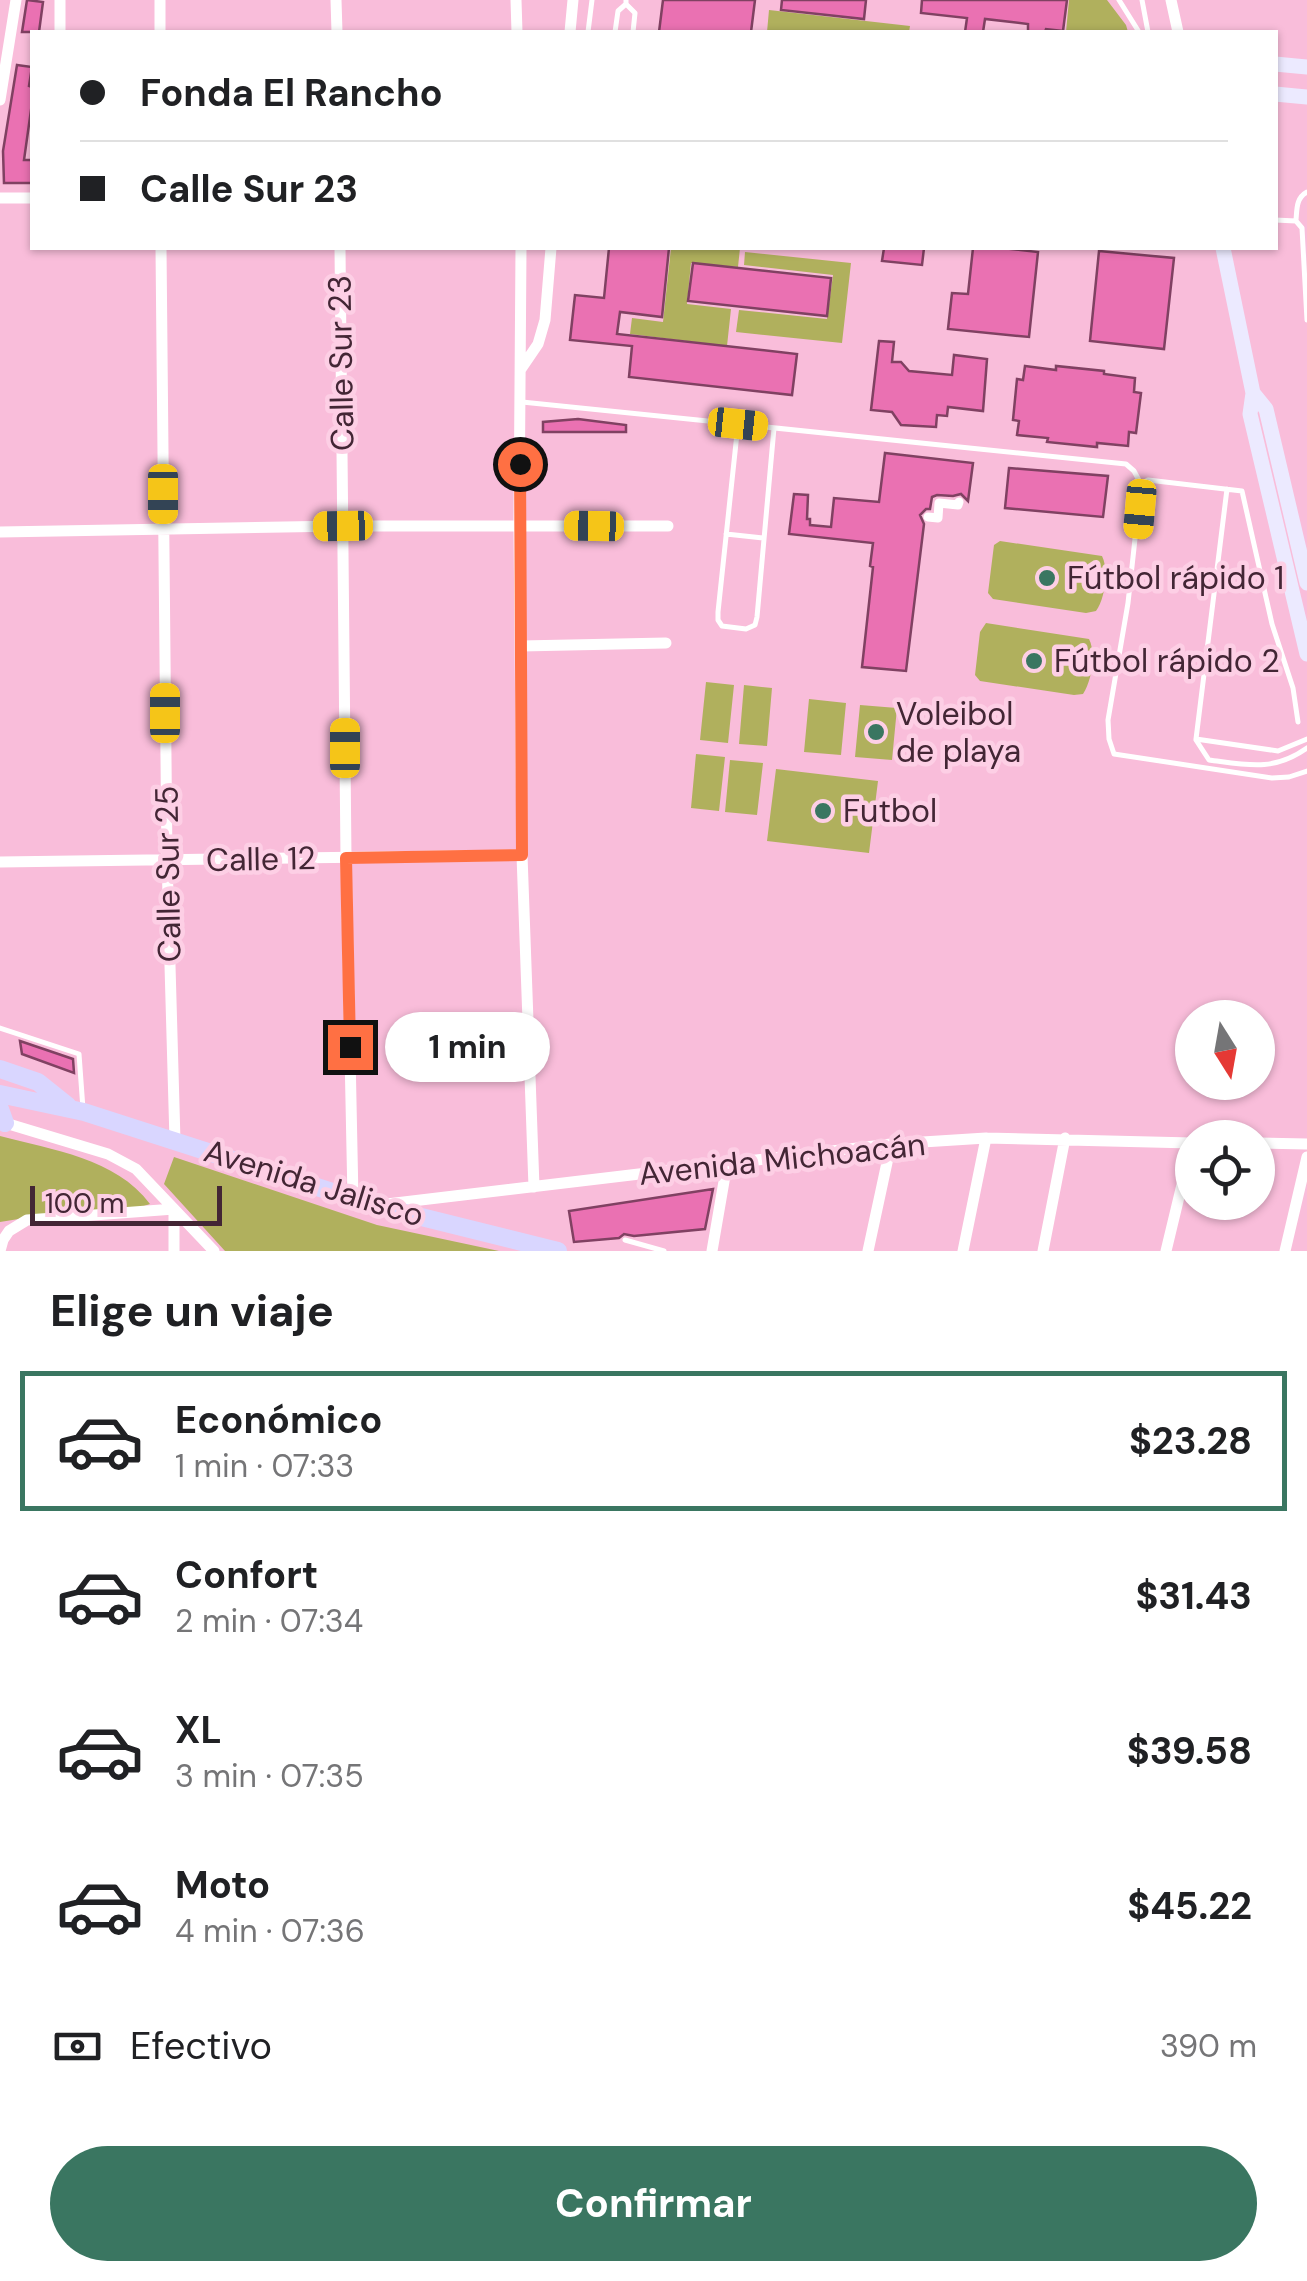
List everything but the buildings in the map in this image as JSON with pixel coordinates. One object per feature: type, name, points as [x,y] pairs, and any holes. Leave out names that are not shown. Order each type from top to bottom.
[{"type":"main road","points":[[1278,64],[1307,66]]},
{"type":"main road","points":[[1278,94],[1307,97]]},
{"type":"main road","points":[[1223,250],[1253,393],[1250,414],[1307,654]]},
{"type":"main road","points":[[1253,393],[1266,409],[1301,532],[1306,575]]},
{"type":"main road","points":[[0,1068],[38,1082],[78,1111]]},
{"type":"main road","points":[[0,1094],[78,1111]]},
{"type":"main road","name":"Avenida Jalisco","points":[[78,1111],[373,1205],[558,1251]]},
{"type":"street","points":[[0,100],[16,0]]},
{"type":"street","points":[[60,0],[60,30]]},
{"type":"street","points":[[160,0],[160,30]]},
{"type":"street","points":[[336,0],[337,30]]},
{"type":"street","points":[[516,0],[517,30]]},
{"type":"street","points":[[570,30],[573,0]]},
{"type":"street","points":[[1171,0],[1178,30]]},
{"type":"street","points":[[0,198],[30,198]]},
{"type":"street","name":"Calle Sur 25","points":[[161,250],[167,860],[175,1141]]},
{"type":"street","name":"Calle Sur 23","points":[[340,250],[353,1198]]},
{"type":"street","points":[[521,250],[522,855],[534,1187]]},
{"type":"street","points":[[521,369],[538,344],[552,250]]},
{"type":"street","points":[[928,517],[938,518],[940,503],[958,506],[959,502]]},
{"type":"street","points":[[0,532],[519,524],[668,526]]},
{"type":"street","points":[[521,646],[666,644]]},
{"type":"street","name":"Calle 12","points":[[0,862],[522,855]]},
{"type":"street","points":[[2,1118],[108,1154],[136,1169],[214,1251]]},
{"type":"street","points":[[963,1251],[986,1138]]},
{"type":"street","name":"Avenida Michoacán","points":[[373,1205],[892,1144],[986,1138],[1175,1141]]},
{"type":"street","points":[[1043,1251],[1065,1138]]},
{"type":"street","points":[[1275,1143],[1307,1144]]},
{"type":"street","points":[[868,1251],[892,1144]]},
{"type":"street","points":[[1285,1251],[1307,1158]]},
{"type":"street","points":[[712,1251],[728,1164]]},
{"type":"street","points":[[0,1251],[4,1230],[27,1220],[174,1209]]},
{"type":"street","points":[[174,1209],[174,1251]]},
{"type":"street","points":[[1166,1251],[1175,1213]]},
{"type":"lane","points":[[588,30],[592,0]]},
{"type":"lane","points":[[1118,0],[1138,30]]},
{"type":"lane","points":[[1142,0],[1148,30]]},
{"type":"lane","points":[[616,30],[618,10],[626,2],[635,14],[632,30]]},
{"type":"lane","points":[[1307,192],[1297,204],[1296,221],[1304,234],[1307,320]]},
{"type":"lane","points":[[1278,220],[1296,221]]},
{"type":"lane","points":[[522,402],[1126,464],[1142,484],[1128,603],[1108,720],[1108,739],[1114,754],[1272,778],[1307,772]]},
{"type":"lane","points":[[738,424],[718,620],[722,626],[746,629],[755,625],[774,428]]},
{"type":"lane","points":[[1142,484],[1148,480],[1242,491],[1272,624],[1293,688],[1298,722]]},
{"type":"lane","points":[[1227,489],[1196,739],[1208,760],[1257,766],[1277,764],[1307,748]]},
{"type":"lane","points":[[726,534],[764,538]]},
{"type":"lane","points":[[1196,739],[1278,751],[1307,738]]},
{"type":"lane","points":[[0,1028],[79,1054],[78,1111]]},
{"type":"lane","points":[[624,1240],[664,1251]]},
{"type":"shaded area","points":[[1069,0],[1107,0],[1127,30],[1066,30]]},
{"type":"shaded area","points":[[769,10],[910,26],[909,30],[767,30]]},
{"type":"shaded area","points":[[671,250],[740,250],[738,267],[691,263],[687,304],[731,309],[727,346],[630,334],[632,318],[663,322]]},
{"type":"shaded area","points":[[745,252],[851,263],[842,343],[736,332],[739,310],[827,319],[833,275],[744,265]]},
{"type":"shaded area","name":"Fútbol rápido 1","points":[[1000,541],[1102,556],[1105,584],[1096,611],[1086,613],[993,599],[988,593],[994,545]]},
{"type":"shaded area","name":"Fútbol rápido 2","points":[[986,623],[1089,639],[1092,666],[1083,694],[980,681],[975,675],[980,632]]},
{"type":"shaded area","points":[[706,682],[734,685],[728,743],[700,740]]},
{"type":"shaded area","points":[[744,685],[772,688],[767,746],[739,744]]},
{"type":"shaded area","name":"Voleibol de playa","points":[[809,699],[846,703],[841,755],[804,752]]},
{"type":"shaded area","name":"Voleibol de playa","points":[[860,705],[897,708],[892,760],[855,757]]},
{"type":"shaded area","points":[[696,754],[725,757],[719,811],[691,808]]},
{"type":"shaded area","points":[[730,760],[763,763],[757,815],[725,812]]},
{"type":"shaded area","name":"Futbol","points":[[776,769],[878,781],[869,853],[767,841]]},
{"type":"shaded area","points":[[0,1136],[101,1166],[136,1188],[150,1204],[132,1210],[0,1222]]},
{"type":"shaded area","points":[[174,1157],[377,1225],[499,1251],[225,1251],[164,1184]]},
{"type":"place","name":"Fútbol rápido 1","points":[[1047,578]]},
{"type":"place","name":"Fútbol rápido 2","points":[[1034,661]]},
{"type":"place","name":"Voleibol de playa","points":[[876,732]]},
{"type":"place","name":"Futbol","points":[[823,811]]},
{"type":"route","points":[[350,1047],[346,858],[522,855],[520,464]]}]
